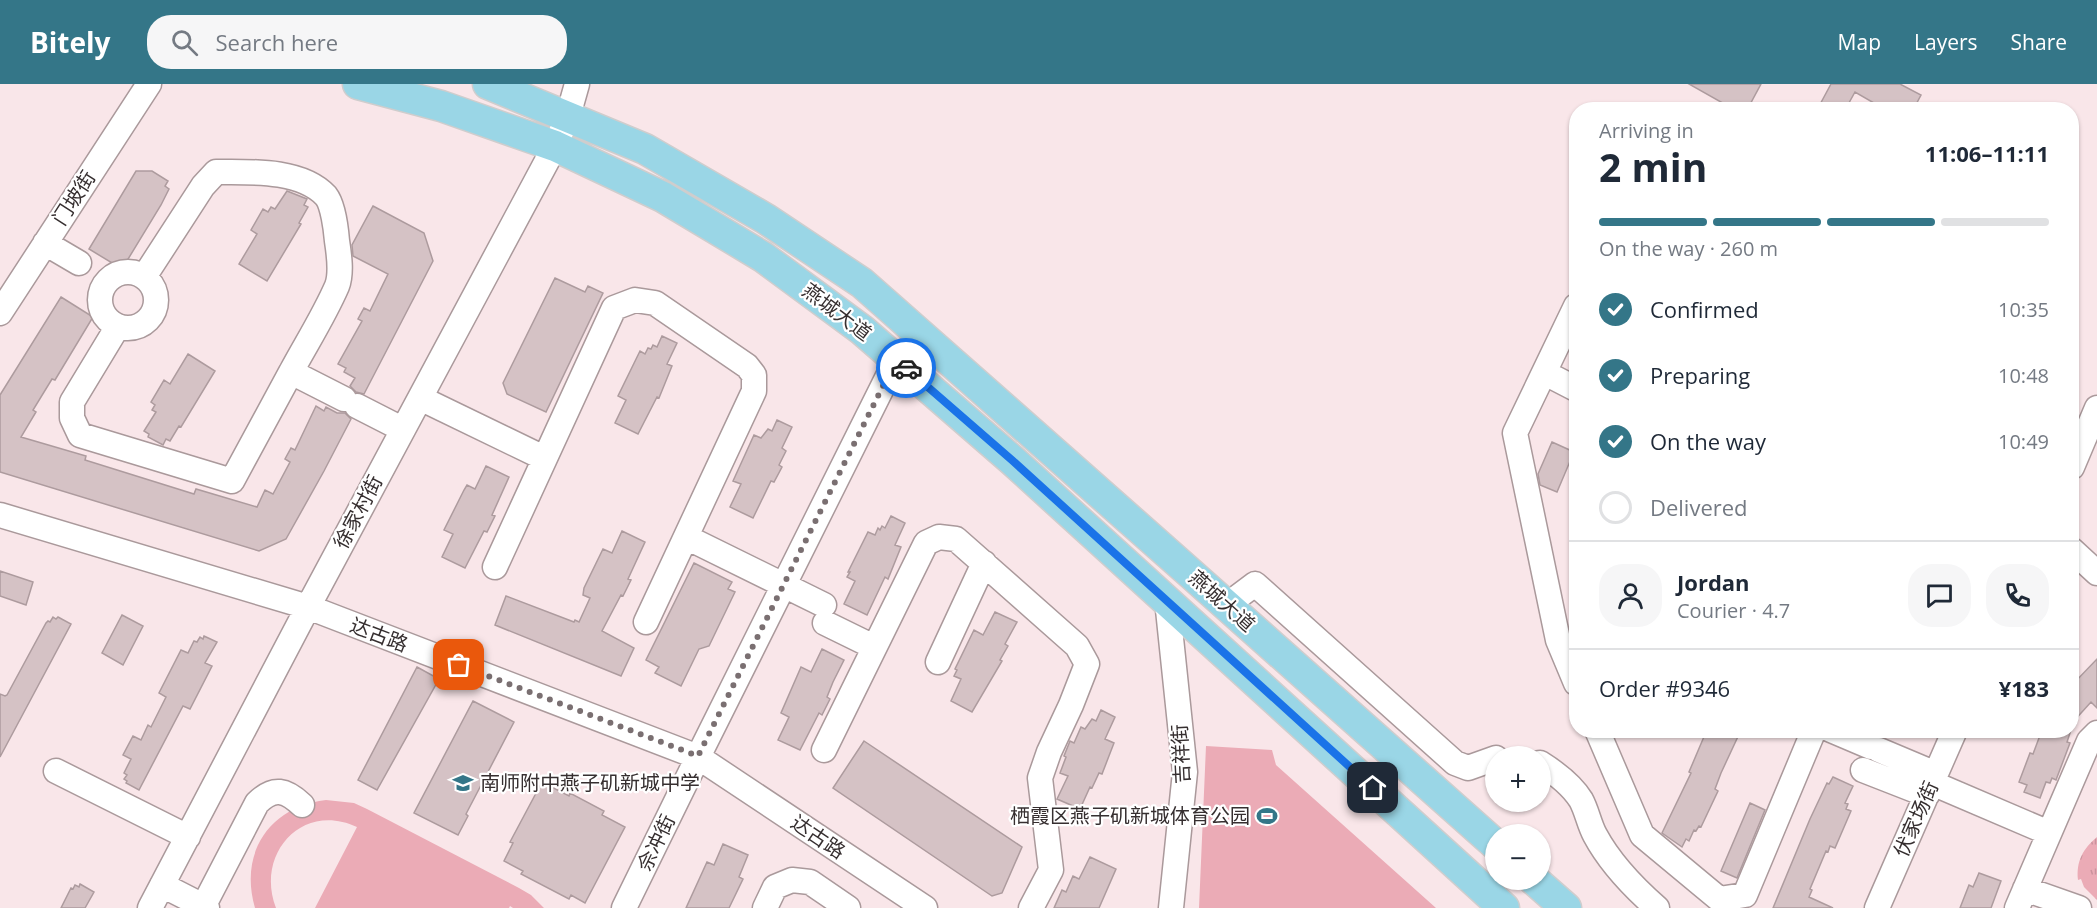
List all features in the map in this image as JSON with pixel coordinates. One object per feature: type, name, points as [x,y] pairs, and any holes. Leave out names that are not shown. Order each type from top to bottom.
[{"type":"main road","name":"燕城大道","points":[[358,84],[441,106],[555,146],[663,196],[763,257],[862,330],[1013,461],[1504,908]]},
{"type":"main road","name":"燕城大道","points":[[488,84],[568,116],[655,155],[766,219],[862,284],[1485,835]]},
{"type":"main road","points":[[1546,890],[1566,908]]},
{"type":"street","name":"门坡街","points":[[4,301],[45,243],[149,84]]},
{"type":"street","name":"徐家村街","points":[[150,908],[402,429],[555,146],[578,84]]},
{"type":"street","points":[[118,326],[72,402],[72,418],[80,435],[232,481],[338,284],[339,259],[335,224],[327,197],[312,186],[286,175],[216,171],[203,186],[144,277]]},
{"type":"street","points":[[45,243],[92,271],[114,276],[130,272],[144,277],[154,289],[156,304],[149,319],[135,327],[118,326],[111,322],[102,310],[101,294],[92,271]]},
{"type":"street","points":[[495,567],[614,308],[635,300],[655,303],[747,366],[754,375],[754,391],[646,622]]},
{"type":"street","points":[[1569,321],[1515,434],[1558,640],[1569,666]]},
{"type":"street","name":"佘冲街","points":[[624,908],[896,360]]},
{"type":"street","points":[[291,372],[402,429]]},
{"type":"street","points":[[1545,373],[1569,385]]},
{"type":"street","points":[[420,398],[544,458]]},
{"type":"street","points":[[2079,453],[2094,424]]},
{"type":"street","name":"达古路","points":[[0,514],[308,607],[698,756],[925,908]]},
{"type":"street","points":[[686,537],[874,647]]},
{"type":"street","points":[[824,750],[926,543],[939,537],[957,539],[1077,646],[1087,664],[1040,778],[1051,870],[1031,908]]},
{"type":"street","points":[[2079,556],[2097,573]]},
{"type":"street","points":[[938,662],[984,563]]},
{"type":"street","points":[[1227,605],[1255,584],[1455,764],[1468,768],[1485,762]]},
{"type":"street","name":"吉祥街","points":[[1167,600],[1185,772],[1171,908]]},
{"type":"street","points":[[2079,908],[2021,898],[2089,741],[2097,733]]},
{"type":"street","points":[[1600,738],[1642,835],[1719,899],[1745,895],[1811,738]]},
{"type":"street","points":[[1843,738],[1871,756],[2049,833]]},
{"type":"street","name":"伏家场街","points":[[1877,908],[1952,738]]},
{"type":"street","points":[[1551,769],[1559,774],[1581,800],[1594,833],[1604,849],[1635,888],[1657,908]]},
{"type":"street","points":[[56,771],[188,837]]},
{"type":"street","points":[[162,885],[205,907],[257,803],[264,796],[283,791],[302,805]]},
{"type":"street","points":[[765,908],[775,887],[792,880],[810,882],[848,908]]},
{"type":"green space","name":"栖霞区燕子矶新城体育公园","points":[[1206,746],[1272,750],[1276,765],[1436,908],[1199,908]]},
{"type":"green space","points":[[326,800],[354,803],[367,809],[519,888],[531,895],[544,908],[513,908],[510,906],[509,908],[315,908],[357,827],[337,821],[318,821],[302,827],[288,838],[278,852],[272,869],[271,888],[276,908],[255,908],[251,888],[251,869],[255,852],[263,836],[274,823],[289,812],[306,804]]},
{"type":"green space","points":[[2097,837],[2097,900],[2084,887],[2081,879],[2078,880],[2078,867],[2088,846]]},
{"type":"building","points":[[1689,84],[1761,84],[1751,102],[1721,102]]},
{"type":"building","points":[[1831,84],[1900,84],[1921,95],[1917,102],[1872,102],[1855,92],[1849,102],[1821,102]]},
{"type":"building","points":[[136,171],[152,171],[168,181],[165,186],[169,189],[122,269],[89,249]]},
{"type":"building","points":[[287,191],[307,199],[304,205],[308,207],[299,223],[301,224],[267,281],[239,264],[257,234],[251,230],[263,209],[268,212],[271,207],[275,209]]},
{"type":"building","points":[[373,206],[424,233],[433,261],[364,394],[356,392],[350,386],[355,378],[344,372],[346,368],[338,364],[362,321],[358,319],[364,308],[370,311],[388,274],[353,256],[352,245]]},
{"type":"building","points":[[555,278],[585,292],[588,286],[603,293],[546,412],[507,394],[503,383]]},
{"type":"building","points":[[61,297],[93,317],[55,380],[52,379],[33,410],[36,412],[21,437],[86,456],[85,460],[194,494],[196,489],[257,507],[265,490],[273,494],[290,462],[285,459],[291,448],[295,450],[316,406],[324,411],[326,407],[337,413],[345,413],[351,419],[286,539],[259,551],[0,472],[0,395]]},
{"type":"building","points":[[662,336],[677,343],[667,364],[672,366],[659,398],[657,397],[638,434],[615,423],[626,400],[618,396],[640,351],[645,354],[653,345],[657,347]]},
{"type":"building","points":[[188,354],[215,371],[181,427],[179,426],[170,441],[166,439],[163,445],[148,437],[149,434],[144,431],[156,412],[152,410],[155,405],[151,402],[164,380],[170,384]]},
{"type":"building","points":[[777,420],[792,427],[782,448],[786,451],[779,465],[782,467],[774,482],[771,481],[753,518],[730,507],[741,484],[733,481],[754,435],[761,438],[768,429],[772,431]]},
{"type":"building","points":[[1552,442],[1569,450],[1569,464],[1557,492],[1540,485],[1538,474]]},
{"type":"building","points":[[486,466],[509,477],[492,515],[495,516],[487,532],[484,531],[465,568],[442,557],[453,534],[444,530],[467,485],[475,489]]},
{"type":"building","points":[[891,516],[905,523],[895,545],[901,547],[888,579],[885,577],[867,615],[844,604],[855,581],[847,577],[850,572],[848,572],[868,532],[875,535],[878,528],[880,530],[882,526],[885,528]]},
{"type":"building","points":[[622,531],[645,542],[628,579],[631,580],[602,631],[634,648],[621,676],[495,625],[506,596],[579,622],[590,598],[583,595],[584,588],[603,549],[612,553]]},
{"type":"building","points":[[694,563],[732,582],[728,589],[735,592],[709,646],[699,649],[681,686],[655,673],[659,667],[646,660]]},
{"type":"building","points":[[0,571],[33,582],[26,605],[0,596]]},
{"type":"building","points":[[995,612],[1017,622],[1005,644],[1008,646],[1000,660],[1002,661],[972,712],[951,701],[961,679],[954,676],[957,670],[955,669],[974,630],[983,635]]},
{"type":"building","points":[[122,615],[143,626],[123,665],[102,653]]},
{"type":"building","points":[[53,617],[56,619],[58,617],[71,624],[0,757],[0,694],[7,695],[46,623],[50,622]]},
{"type":"building","points":[[204,636],[217,642],[205,663],[212,666],[190,709],[183,706],[139,790],[126,783],[124,779],[127,775],[124,773],[131,759],[123,755],[133,736],[141,740],[148,725],[151,727],[166,697],[159,693],[181,650],[188,653],[194,641],[197,642],[200,637],[203,639]]},
{"type":"building","points":[[822,649],[844,660],[827,697],[830,699],[822,715],[819,713],[800,750],[778,740],[789,717],[781,713],[801,667],[811,672]]},
{"type":"building","points":[[2097,659],[2097,708],[2091,702],[2079,715],[2079,678]]},
{"type":"building","points":[[417,667],[439,679],[377,790],[358,780]]},
{"type":"building","points":[[473,701],[514,722],[466,814],[468,816],[458,835],[414,813]]},
{"type":"building","points":[[1101,710],[1115,717],[1105,739],[1114,743],[1102,774],[1099,773],[1092,788],[1090,787],[1080,809],[1057,799],[1068,776],[1060,773],[1070,741],[1074,743],[1081,727],[1085,729],[1092,719],[1096,721]]},
{"type":"building","points":[[1703,738],[1737,738],[1715,789],[1718,791],[1701,827],[1694,830],[1689,841],[1686,839],[1682,847],[1662,833],[1691,773],[1689,772]]},
{"type":"building","points":[[2039,738],[2068,738],[2067,742],[2070,743],[2056,780],[2052,778],[2050,783],[2046,782],[2040,798],[2024,792],[2027,785],[2019,782],[2030,753],[2033,754]]},
{"type":"building","points":[[864,741],[1022,847],[1002,893],[992,896],[833,788]]},
{"type":"building","points":[[1833,777],[1853,786],[1845,803],[1848,804],[1846,809],[1851,811],[1835,848],[1830,846],[1828,852],[1826,851],[1810,889],[1812,890],[1809,897],[1833,908],[1773,908],[1810,819],[1827,783],[1829,784]]},
{"type":"building","points":[[542,782],[569,796],[570,793],[604,811],[602,815],[625,827],[585,903],[571,895],[569,899],[521,874],[523,871],[504,861],[513,843],[510,842]]},
{"type":"building","points":[[1750,803],[1765,810],[1737,878],[1721,871]]},
{"type":"building","points":[[723,844],[748,855],[739,877],[743,879],[729,908],[686,908],[707,862],[714,865]]},
{"type":"building","points":[[1090,857],[1116,869],[1099,908],[1054,908],[1062,890],[1066,892],[1073,876],[1079,879]]},
{"type":"building","points":[[1979,873],[2001,881],[1991,908],[1960,908],[1969,885],[1973,887]]},
{"type":"building","points":[[80,884],[94,892],[85,908],[61,908],[71,888],[73,889],[75,885],[79,887]]},
{"type":"way so far","points":[[459,665],[698,756],[896,360],[906,368]]},
{"type":"place","name":"南师附中燕子矶新城中学","points":[[463,783]]},
{"type":"place","name":"栖霞区燕子矶新城体育公园","points":[[1267,816]]},
{"type":"route","points":[[906,368],[1013,461],[1373,788]]}]
